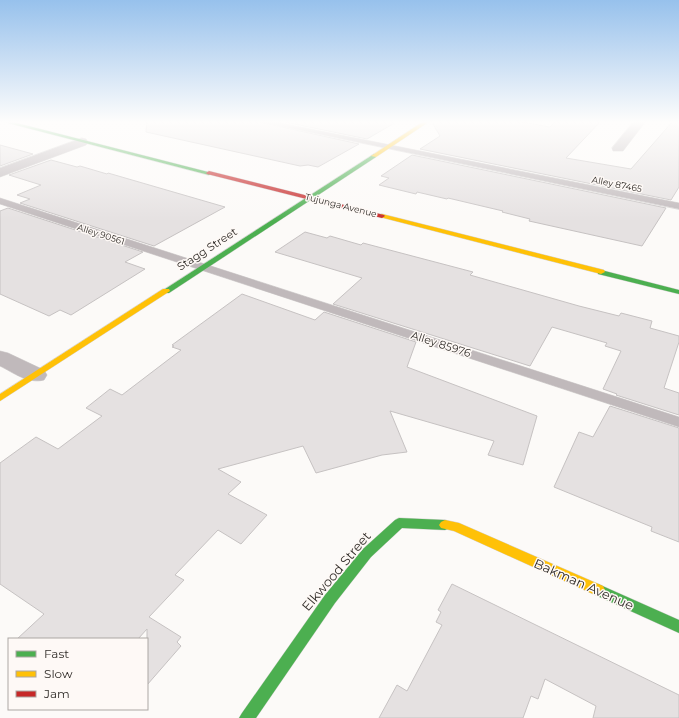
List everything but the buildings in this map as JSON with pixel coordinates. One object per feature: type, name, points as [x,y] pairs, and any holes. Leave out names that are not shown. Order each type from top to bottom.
[{"type":"street","points":[[0,173],[49,155]]},
{"type":"street","name":"Tujunga Avenue","points":[[133,155],[679,292]]},
{"type":"street","name":"Stagg Street","points":[[0,398],[202,266],[377,155]]},
{"type":"street","points":[[0,358],[36,375]]},
{"type":"street","name":"Elkwood Street","points":[[246,718],[330,599],[367,554],[399,522],[455,526],[488,541]]},
{"type":"street","name":"Bakman Avenue","points":[[488,541],[679,627]]},
{"type":"lane","name":"Alley 87465","points":[[420,155],[679,206]]},
{"type":"lane","name":"Alley 90561","points":[[0,201],[202,266]]},
{"type":"lane","name":"Alley 85976","points":[[202,266],[679,422]]},
{"type":"traffic: fast","points":[[135,155],[209,173]]},
{"type":"traffic: fast","points":[[166,291],[374,156]]},
{"type":"traffic: fast","points":[[601,272],[679,292]]},
{"type":"traffic: fast","points":[[247,718],[330,599],[367,553],[399,523],[445,525]]},
{"type":"traffic: fast","points":[[598,590],[679,627]]},
{"type":"traffic: slow","points":[[382,216],[601,272]]},
{"type":"traffic: slow","points":[[0,398],[166,291]]},
{"type":"traffic: slow","points":[[445,525],[455,526],[598,590]]},
{"type":"traffic: jam","points":[[209,173],[382,216]]}]
